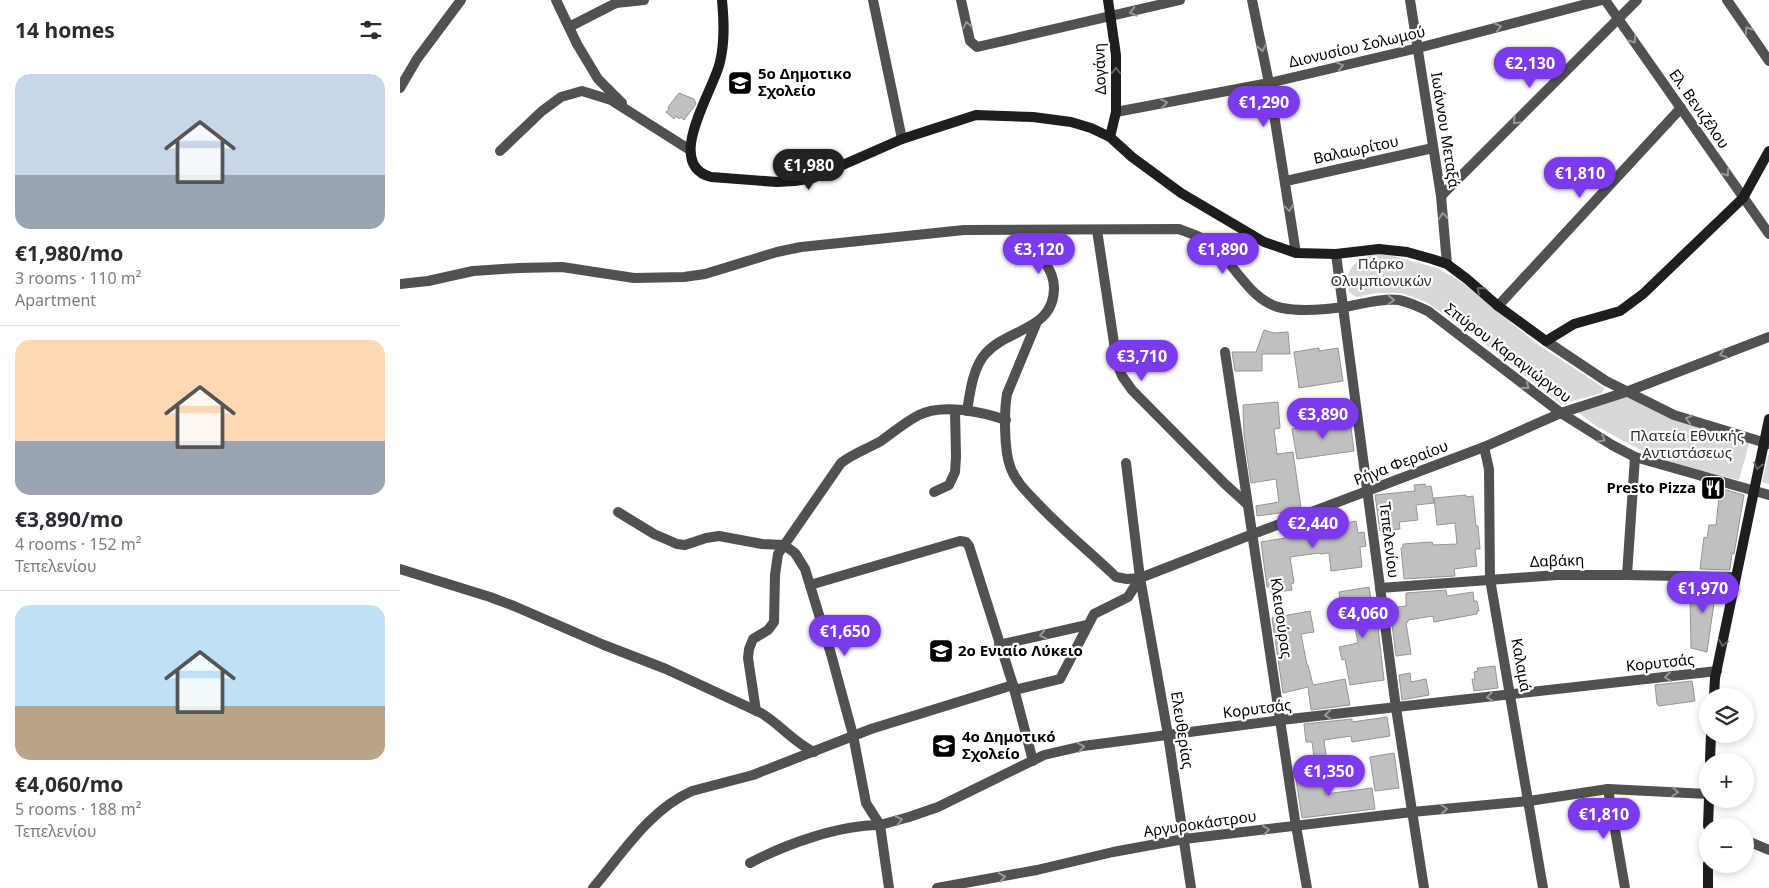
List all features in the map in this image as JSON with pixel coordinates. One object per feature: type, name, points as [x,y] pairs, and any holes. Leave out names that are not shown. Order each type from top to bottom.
[{"type":"street","points":[[400,88],[417,59],[461,0]]},
{"type":"street","points":[[556,0],[577,44],[598,78],[635,116]]},
{"type":"street","points":[[569,27],[616,3],[644,0]]},
{"type":"street","points":[[722,0],[724,35],[721,61],[695,124],[690,150],[692,162],[696,170],[702,175],[744,180],[795,181],[813,178],[902,139],[976,115],[1032,117],[1071,122],[1091,128],[1110,137],[1139,162],[1181,193],[1264,242],[1296,253],[1336,254],[1379,249],[1398,250],[1416,253],[1447,264],[1498,306],[1606,381],[1674,415],[1767,441]]},
{"type":"street","points":[[873,0],[902,139]]},
{"type":"street","points":[[961,0],[970,41],[977,47],[1180,0]]},
{"type":"street","name":"Δογάνη","points":[[1108,0],[1112,17],[1116,55],[1116,112],[1110,137]]},
{"type":"street","points":[[1252,0],[1269,83],[1296,253]]},
{"type":"street","name":"Ιωάννου Μεταξά","points":[[1410,0],[1440,196],[1447,264]]},
{"type":"street","name":"Διονυσίου Σολωμού","points":[[1116,112],[1269,83],[1418,48],[1603,0]]},
{"type":"street","name":"Ελ. Βενιζέλου","points":[[1603,0],[1769,234]]},
{"type":"street","points":[[1440,196],[1637,0]]},
{"type":"street","points":[[1727,0],[1769,61]]},
{"type":"street","points":[[500,151],[548,106],[562,97],[582,90],[610,100],[690,150]]},
{"type":"street","points":[[1498,306],[1681,108]]},
{"type":"street","name":"Βαλαωρίτου","points":[[1286,181],[1433,148]]},
{"type":"street","points":[[1546,341],[1574,324],[1612,314],[1628,307],[1654,285],[1742,198],[1769,151]]},
{"type":"street","name":"Σπύρου Καραγιώργου","points":[[400,284],[428,281],[473,271],[541,267],[581,270],[634,278],[684,277],[724,269],[777,252],[826,244],[964,230],[1179,229],[1209,242],[1266,302],[1282,308],[1300,310],[1343,307],[1384,300],[1399,300],[1428,311],[1561,413],[1612,445],[1635,457],[1769,495]]},
{"type":"street","points":[[1035,230],[1040,252],[1050,269],[1054,286],[1054,299],[1049,309],[1036,324],[1006,394],[1006,454],[1015,478],[1057,523],[1116,577],[1127,579],[1140,578]]},
{"type":"street","points":[[1097,230],[1115,352],[1122,376],[1132,390],[1225,484],[1248,504]]},
{"type":"street","name":"Τεπελενίου","points":[[1336,254],[1396,708],[1424,888]]},
{"type":"street","points":[[967,411],[974,378],[985,353],[1000,340],[1036,324]]},
{"type":"street","name":"Ρήγα Φεραίου","points":[[1140,578],[1484,447],[1561,413],[1626,392],[1769,337]]},
{"type":"street","name":"Κλεισούρας","points":[[1225,352],[1295,820],[1298,827],[1307,888]]},
{"type":"street","points":[[756,711],[748,658],[749,649],[753,639],[768,630],[774,622],[775,574],[778,554],[841,463],[856,452],[880,442],[922,413],[934,410],[967,411],[986,413],[1006,420]]},
{"type":"street","points":[[934,492],[949,485],[954,472],[955,410]]},
{"type":"street","points":[[1715,688],[1753,491],[1767,441],[1769,419]]},
{"type":"street","name":"Καλαμά","points":[[1484,447],[1489,469],[1490,579],[1543,888]]},
{"type":"street","points":[[1627,574],[1635,457]]},
{"type":"street","name":"Ελευθερίας","points":[[1126,463],[1140,578],[1168,735],[1191,888]]},
{"type":"street","points":[[618,512],[654,534],[677,544],[685,545],[719,536],[762,544],[784,545],[801,561],[810,585],[853,735],[866,802],[880,825],[889,888]]},
{"type":"street","points":[[810,585],[960,541],[966,542],[969,546],[1014,688],[1033,760]]},
{"type":"street","points":[[400,569],[452,584],[506,603],[604,646],[666,669],[774,721],[791,738],[814,752]]},
{"type":"street","name":"Δαβάκη","points":[[1380,588],[1557,575],[1627,574],[1736,577]]},
{"type":"street","points":[[593,888],[654,816],[682,795],[753,775],[853,735],[1014,688],[1060,679],[1094,614],[1128,597],[1140,578]]},
{"type":"street","points":[[999,644],[1087,625]]},
{"type":"street","name":"Κορυτσάς","points":[[750,863],[771,852],[808,839],[856,826],[880,825],[938,807],[1033,760],[1056,751],[1281,720],[1717,671]]},
{"type":"street","points":[[1608,788],[1626,888]]},
{"type":"street","name":"Αργυροκάστρου","points":[[937,888],[1037,870],[1114,852],[1184,839],[1412,812],[1529,801],[1608,788],[1699,793]]},
{"type":"street","points":[[1754,844],[1769,850]]},
{"type":"street","points":[[1708,873],[1708,888]]},
{"type":"green space","name":"Πάρκο Ολυμπιονικών","points":[[1379,252],[1437,268],[1463,283],[1537,344],[1604,388],[1602,393],[1561,404],[1471,333],[1426,302],[1401,293],[1376,293],[1356,297],[1349,292],[1348,276],[1350,270],[1359,261]]},
{"type":"green space","name":"Πλατεία Εθνικής Αντιστάσεως","points":[[1628,394],[1750,440],[1739,480],[1677,466],[1633,446],[1596,426],[1575,410]]},
{"type":"green space","points":[[1769,455],[1769,484],[1762,482]]},
{"type":"building","points":[[679,93],[694,99],[696,104],[684,120],[676,116],[674,119],[666,112]]},
{"type":"building","points":[[1264,330],[1274,333],[1288,332],[1290,354],[1262,354],[1262,371],[1235,371],[1232,352],[1256,352]]},
{"type":"building","points":[[1319,348],[1319,351],[1338,348],[1343,381],[1299,388],[1294,352]]},
{"type":"building","points":[[1278,402],[1280,428],[1274,429],[1277,454],[1293,452],[1301,508],[1295,511],[1257,516],[1256,506],[1279,502],[1276,479],[1251,483],[1244,435],[1243,405]]},
{"type":"building","points":[[1350,420],[1354,451],[1297,459],[1292,429]]},
{"type":"building","points":[[1425,484],[1426,487],[1431,486],[1434,503],[1416,505],[1418,520],[1399,522],[1400,529],[1380,531],[1375,495],[1415,491],[1414,485]]},
{"type":"building","points":[[1723,489],[1744,495],[1730,570],[1700,569],[1704,537],[1707,538],[1709,525],[1716,525],[1719,497]]},
{"type":"building","points":[[1466,495],[1466,497],[1473,496],[1476,526],[1478,526],[1480,549],[1475,549],[1477,566],[1454,569],[1455,576],[1404,579],[1401,548],[1403,544],[1432,542],[1433,545],[1457,544],[1455,523],[1437,525],[1434,498]]},
{"type":"building","points":[[1344,513],[1346,523],[1356,521],[1358,533],[1364,532],[1366,546],[1360,547],[1362,567],[1331,571],[1329,553],[1290,557],[1294,583],[1291,584],[1292,590],[1271,593],[1270,587],[1267,587],[1261,542],[1285,538],[1284,531],[1306,528],[1306,524],[1322,522],[1322,518]]},
{"type":"building","points":[[1699,583],[1726,584],[1723,596],[1715,596],[1707,652],[1691,648],[1690,596],[1699,596]]},
{"type":"building","points":[[1369,587],[1373,611],[1376,610],[1384,680],[1350,685],[1345,659],[1342,660],[1339,647],[1358,643],[1351,606],[1341,607],[1339,592]]},
{"type":"building","points":[[1446,590],[1447,596],[1473,592],[1474,601],[1477,601],[1479,611],[1477,611],[1477,614],[1434,622],[1433,616],[1408,620],[1406,623],[1411,654],[1396,656],[1390,608],[1406,606],[1406,593]]},
{"type":"building","points":[[1310,611],[1314,632],[1301,634],[1313,685],[1345,679],[1350,705],[1311,710],[1308,687],[1283,693],[1272,618]]},
{"type":"building","points":[[1495,666],[1498,688],[1474,691],[1472,679],[1475,679],[1474,672],[1478,671],[1477,668]]},
{"type":"building","points":[[1410,673],[1411,682],[1426,679],[1429,695],[1402,700],[1399,675]]},
{"type":"building","points":[[1692,681],[1695,701],[1659,706],[1657,704],[1655,685]]},
{"type":"building","points":[[1387,717],[1390,736],[1352,742],[1351,736],[1324,740],[1326,756],[1314,757],[1312,742],[1306,742],[1304,724],[1352,719],[1352,722]]},
{"type":"building","points":[[1394,753],[1399,788],[1375,791],[1370,757]]},
{"type":"building","points":[[1322,769],[1325,794],[1372,788],[1375,809],[1302,818],[1295,773]]},
{"type":"place","name":"5o Δημοτικο Σχολείο","points":[[740,83]]},
{"type":"place","name":"Presto Pizza","points":[[1713,488]]},
{"type":"place","name":"2ο Ενιαίο Λύκειο","points":[[941,651]]},
{"type":"place","name":"4ο Δημοτικό Σχολείο","points":[[944,746]]}]
